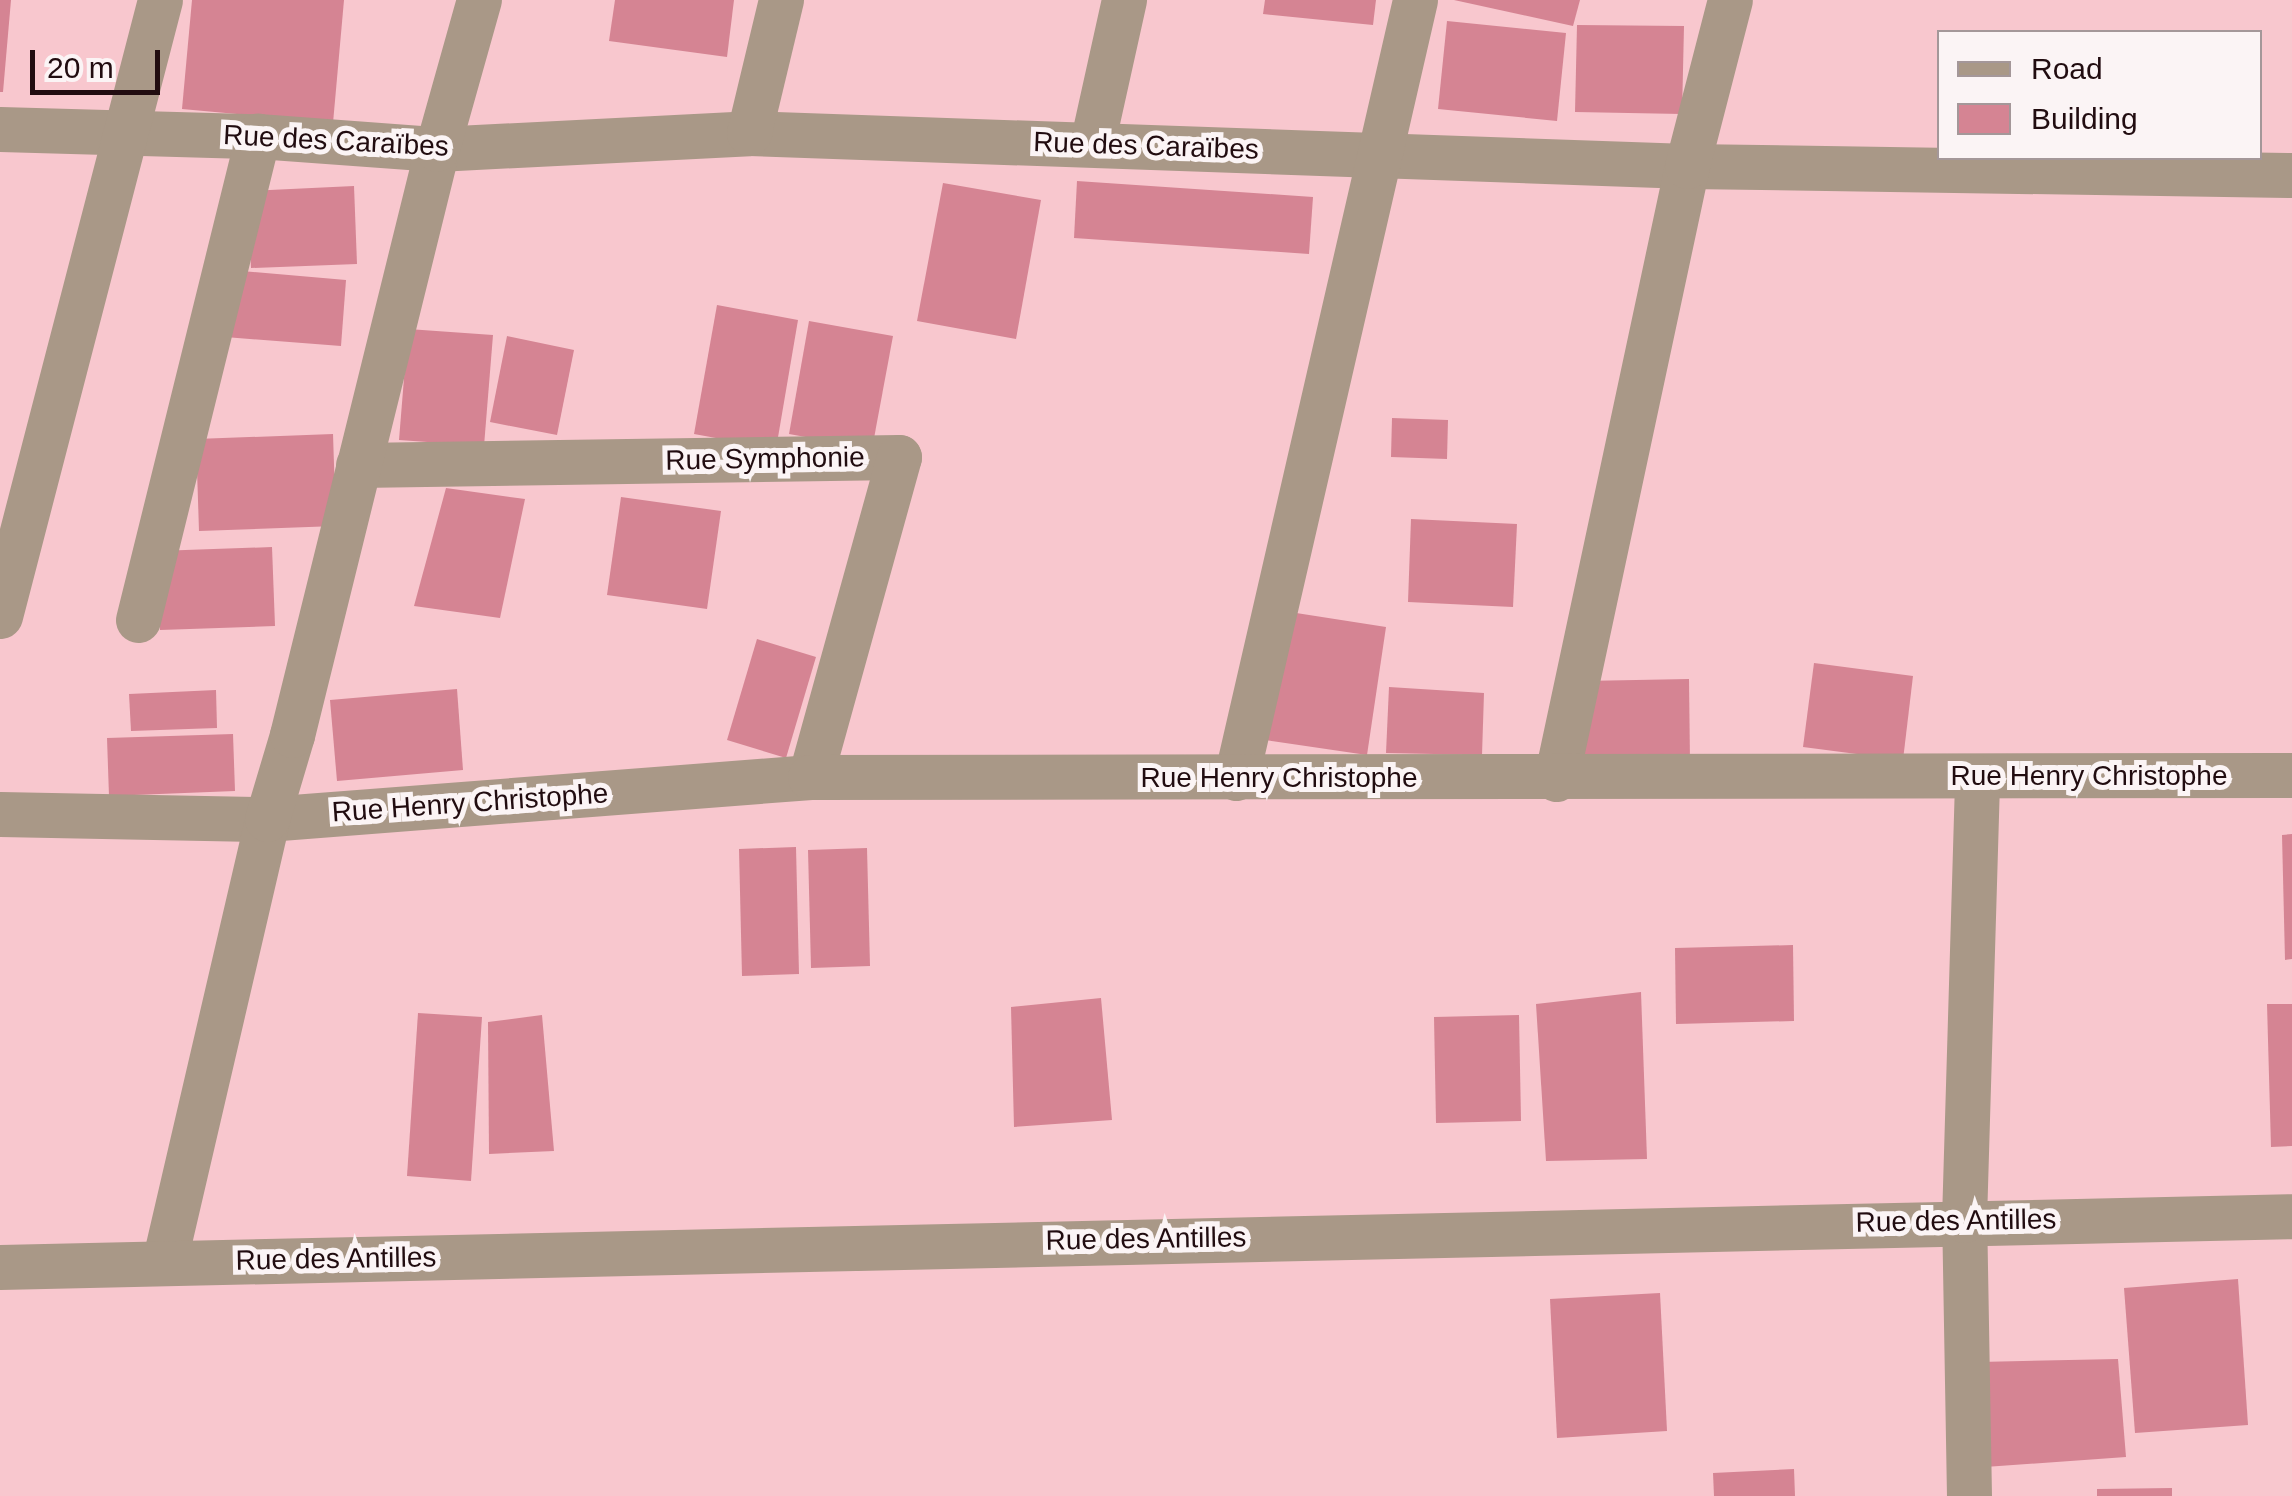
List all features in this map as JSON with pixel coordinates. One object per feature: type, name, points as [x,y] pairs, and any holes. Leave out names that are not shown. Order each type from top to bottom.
[{"type":"street","points":[[0,616],[160,0]]},
{"type":"street","points":[[164,1263],[267,819],[292,735],[437,149],[479,0]]},
{"type":"street","points":[[749,133],[781,0]]},
{"type":"street","points":[[1092,144],[1124,0]]},
{"type":"street","points":[[1236,778],[1414,0]]},
{"type":"street","points":[[1556,779],[1687,166],[1730,0]]},
{"type":"street","name":"Rue des Caraïbes","points":[[0,128],[258,136],[437,149],[749,133],[1687,166],[2292,176]]},
{"type":"street","points":[[138,620],[258,136]]},
{"type":"street","name":"Rue Symphonie","points":[[358,465],[899,457],[810,778]]},
{"type":"street","name":"Rue Henry Christophe","points":[[0,814],[267,819],[810,778],[2292,775]]},
{"type":"street","points":[[1970,1496],[1964,1220],[1977,777]]},
{"type":"street","name":"Rue des Antilles","points":[[0,1266],[1964,1220],[2292,1216]]},
{"type":"building","points":[[0,0],[11,0],[3,92],[0,92]]},
{"type":"building","points":[[192,0],[344,0],[333,123],[182,109]]},
{"type":"building","points":[[615,0],[734,0],[727,57],[609,41]]},
{"type":"building","points":[[1265,0],[1376,0],[1373,25],[1263,14]]},
{"type":"building","points":[[1454,0],[1580,0],[1573,26]]},
{"type":"building","points":[[1447,21],[1566,33],[1557,121],[1438,109]]},
{"type":"building","points":[[1577,25],[1684,26],[1682,114],[1575,112]]},
{"type":"building","points":[[1077,181],[1313,197],[1309,254],[1074,238]]},
{"type":"building","points":[[943,183],[1041,200],[1016,339],[917,321]]},
{"type":"building","points":[[354,186],[357,264],[251,268],[248,191]]},
{"type":"building","points":[[230,270],[346,280],[341,346],[225,337]]},
{"type":"building","points":[[717,305],[798,320],[776,449],[694,434]]},
{"type":"building","points":[[809,321],[893,336],[872,449],[789,434]]},
{"type":"building","points":[[408,329],[493,335],[484,446],[399,440]]},
{"type":"building","points":[[507,336],[574,350],[557,435],[490,422]]},
{"type":"building","points":[[1392,418],[1448,420],[1447,459],[1391,457]]},
{"type":"building","points":[[333,434],[336,526],[199,531],[196,439]]},
{"type":"building","points":[[446,488],[525,499],[500,618],[414,606]]},
{"type":"building","points":[[621,497],[721,511],[707,609],[607,595]]},
{"type":"building","points":[[1411,519],[1517,524],[1513,607],[1408,602]]},
{"type":"building","points":[[272,547],[275,626],[160,630],[157,551]]},
{"type":"building","points":[[1277,610],[1386,627],[1367,755],[1258,739]]},
{"type":"building","points":[[757,639],[816,657],[786,758],[727,740]]},
{"type":"building","points":[[1814,663],[1913,676],[1903,760],[1803,747]]},
{"type":"building","points":[[1689,679],[1690,763],[1585,765],[1583,681]]},
{"type":"building","points":[[1389,687],[1484,693],[1482,755],[1386,753]]},
{"type":"building","points":[[457,689],[463,770],[337,781],[330,700]]},
{"type":"building","points":[[216,690],[217,728],[131,731],[129,694]]},
{"type":"building","points":[[233,734],[235,791],[109,796],[107,738]]},
{"type":"building","points":[[2292,834],[2292,959],[2285,960],[2282,835]]},
{"type":"building","points":[[796,847],[799,974],[742,976],[739,849]]},
{"type":"building","points":[[867,848],[870,966],[811,968],[808,850]]},
{"type":"building","points":[[1793,945],[1794,1021],[1676,1024],[1675,948]]},
{"type":"building","points":[[1641,992],[1647,1159],[1546,1161],[1536,1004]]},
{"type":"building","points":[[1101,998],[1112,1120],[1014,1127],[1011,1007]]},
{"type":"building","points":[[2267,1004],[2292,1004],[2292,1146],[2271,1147]]},
{"type":"building","points":[[418,1013],[482,1017],[471,1181],[407,1176]]},
{"type":"building","points":[[542,1015],[554,1151],[489,1154],[488,1022]]},
{"type":"building","points":[[1519,1015],[1521,1121],[1436,1123],[1434,1017]]},
{"type":"building","points":[[2238,1279],[2248,1425],[2135,1433],[2124,1288]]},
{"type":"building","points":[[1660,1293],[1667,1431],[1557,1438],[1550,1299]]},
{"type":"building","points":[[2118,1359],[2126,1457],[1985,1467],[1979,1362]]},
{"type":"building","points":[[1794,1469],[1795,1496],[1714,1496],[1713,1473]]},
{"type":"building","points":[[2172,1488],[2172,1496],[2097,1496],[2097,1489]]}]
